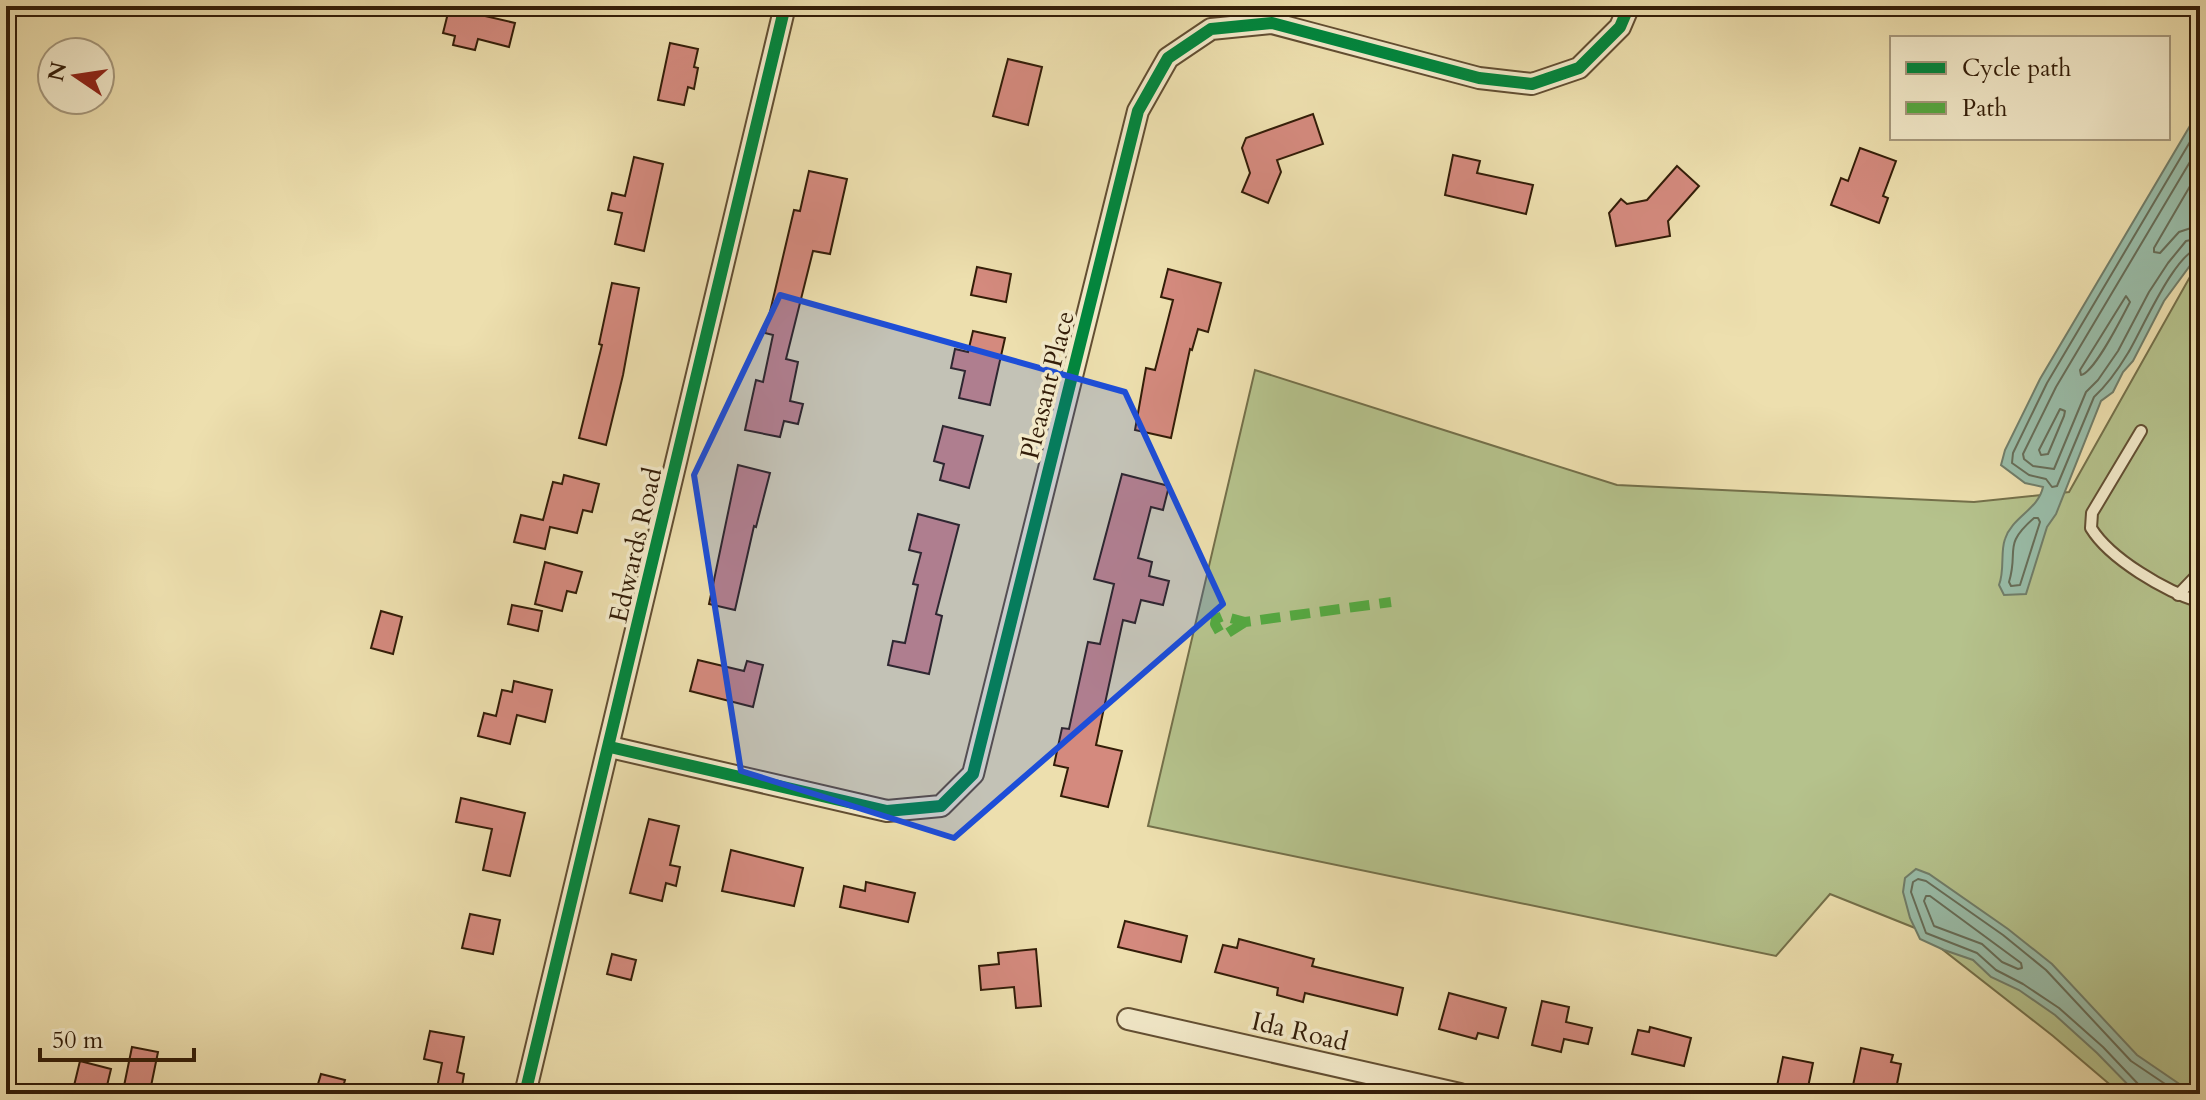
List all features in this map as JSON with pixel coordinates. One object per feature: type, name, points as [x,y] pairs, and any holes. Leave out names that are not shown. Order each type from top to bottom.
[{"type":"street","name":"Edwards Road","points":[[525,1094],[785,6]]},
{"type":"street","name":"Pleasant Place","points":[[610,747],[887,811],[941,806],[973,774],[1138,111],[1168,58],[1211,29],[1272,23],[1479,78],[1532,84],[1579,68],[1620,27],[1629,6]]},
{"type":"street","name":"Ida Road","points":[[1128,1019],[1460,1094]]},
{"type":"lane","points":[[2141,431],[2092,513],[2091,528],[2110,551],[2178,595],[2200,602]]},
{"type":"lane","points":[[2178,595],[2200,572]]},
{"type":"highlighted area","points":[[780,295],[1125,392],[1223,604],[954,838],[741,771],[694,475]]},
{"type":"green space","points":[[2200,259],[2200,1094],[2121,1094],[2053,1036],[1915,928],[1830,894],[1776,956],[1148,826],[1255,370],[1617,485],[1974,502],[2069,492]]},
{"type":"water","points":[[2200,109],[2200,252],[2164,301],[2113,392],[2101,401],[2056,514],[2047,527],[2026,594],[2004,595],[1999,585],[2005,539],[2013,525],[2036,502],[2043,487],[2025,483],[2001,465],[2005,450],[2040,379]]},
{"type":"water","points":[[1916,869],[1929,874],[2008,929],[2052,964],[2137,1055],[2194,1094],[2137,1094],[2055,1015],[2019,990],[1991,977],[1973,960],[1920,939],[1903,892],[1905,878]]},
{"type":"building","points":[[463,6],[487,6],[485,16],[515,23],[509,47],[478,39],[475,50],[453,45],[455,36],[443,33],[449,9],[462,12]]},
{"type":"building","points":[[670,43],[698,49],[694,89],[688,87],[684,105],[658,100]]},
{"type":"building","points":[[1008,59],[1042,67],[1028,125],[993,116]]},
{"type":"building","points":[[1313,114],[1323,144],[1277,160],[1281,172],[1268,203],[1242,192],[1250,173],[1242,148],[1246,138]]},
{"type":"building","points":[[1860,148],[1896,161],[1883,196],[1888,198],[1879,223],[1831,205],[1841,178],[1848,181]]},
{"type":"building","points":[[1453,155],[1480,161],[1477,173],[1533,185],[1526,214],[1445,195]]},
{"type":"building","points":[[634,157],[663,164],[644,251],[615,244],[622,213],[608,210],[612,193],[625,196]]},
{"type":"building","points":[[1677,166],[1699,186],[1668,221],[1670,236],[1616,246],[1609,213],[1621,199],[1627,204],[1647,200]]},
{"type":"building","points":[[809,171],[847,179],[830,254],[813,251],[786,359],[798,362],[790,401],[803,404],[798,424],[784,421],[780,437],[745,430],[756,380],[763,382],[773,335],[765,333],[794,210],[800,211]]},
{"type":"building","points":[[977,267],[1011,274],[1006,302],[971,295]]},
{"type":"building","points":[[1168,269],[1221,283],[1208,332],[1198,329],[1190,349],[1171,438],[1135,430],[1146,368],[1155,370],[1173,300],[1161,297]]},
{"type":"building","points":[[612,283],[639,288],[606,445],[579,438],[602,345],[599,344]]},
{"type":"building","points":[[973,331],[1005,338],[990,405],[959,398],[965,371],[951,368],[955,349],[968,352]]},
{"type":"building","points":[[943,426],[983,436],[969,488],[940,480],[944,464],[934,461]]},
{"type":"building","points":[[738,465],[770,473],[735,610],[709,604]]},
{"type":"building","points":[[1122,474],[1169,486],[1163,510],[1151,507],[1138,558],[1152,562],[1149,576],[1169,581],[1163,605],[1141,600],[1135,623],[1123,620],[1096,745],[1122,751],[1108,807],[1061,796],[1068,768],[1054,765],[1062,728],[1069,729],[1088,642],[1100,644],[1114,584],[1094,579]]},
{"type":"building","points":[[564,475],[599,484],[592,512],[583,510],[577,533],[550,527],[545,549],[514,542],[521,515],[543,520],[553,482],[562,484]]},
{"type":"building","points":[[918,514],[959,525],[936,614],[942,616],[929,674],[888,665],[893,641],[905,643],[918,585],[913,584],[921,553],[909,550]]},
{"type":"building","points":[[545,562],[582,572],[576,593],[567,591],[562,611],[535,604]]},
{"type":"building","points":[[512,605],[542,611],[538,631],[508,624]]},
{"type":"building","points":[[381,611],[402,617],[393,654],[371,648]]},
{"type":"building","points":[[698,660],[744,671],[747,661],[763,665],[753,707],[690,691]]},
{"type":"building","points":[[514,681],[552,690],[545,722],[517,715],[510,744],[478,736],[484,713],[496,716],[502,690],[512,692]]},
{"type":"building","points":[[461,798],[525,813],[510,876],[483,870],[492,829],[456,822]]},
{"type":"building","points":[[649,819],[679,826],[670,865],[680,867],[676,886],[666,883],[662,901],[630,893]]},
{"type":"building","points":[[731,850],[803,868],[794,906],[722,891]]},
{"type":"building","points":[[866,882],[915,893],[908,922],[840,907],[844,886],[865,891]]},
{"type":"building","points":[[470,914],[500,920],[493,954],[462,948]]},
{"type":"building","points":[[1125,921],[1187,936],[1181,962],[1118,947]]},
{"type":"building","points":[[1239,939],[1314,959],[1312,966],[1403,988],[1397,1015],[1305,993],[1303,1002],[1277,995],[1278,988],[1215,972],[1223,945],[1237,948]]},
{"type":"building","points":[[1036,949],[1041,1006],[1016,1008],[1014,987],[981,990],[979,966],[999,964],[998,953]]},
{"type":"building","points":[[612,954],[636,960],[631,980],[607,974]]},
{"type":"building","points":[[1449,993],[1506,1008],[1498,1038],[1478,1033],[1476,1039],[1439,1029]]},
{"type":"building","points":[[1542,1001],[1569,1007],[1566,1022],[1592,1028],[1588,1044],[1564,1039],[1561,1052],[1532,1045]]},
{"type":"building","points":[[1650,1027],[1691,1038],[1684,1066],[1632,1054],[1638,1030],[1649,1032]]},
{"type":"building","points":[[430,1031],[464,1037],[457,1072],[464,1074],[461,1093],[437,1088],[442,1063],[424,1059]]},
{"type":"building","points":[[132,1047],[158,1052],[150,1091],[124,1086]]},
{"type":"building","points":[[1861,1048],[1893,1055],[1891,1062],[1901,1064],[1895,1094],[1869,1094],[1852,1090]]},
{"type":"building","points":[[1783,1057],[1813,1063],[1807,1092],[1777,1086]]},
{"type":"building","points":[[80,1061],[111,1069],[105,1094],[72,1094]]},
{"type":"building","points":[[321,1074],[345,1080],[341,1094],[315,1094]]},
{"type":"marked path","points":[[1245,622],[1226,634],[1220,633],[1215,624],[1216,619],[1223,616],[1245,622],[1391,602]]},
{"type":"cycle path","points":[[525,1094],[785,6]]},
{"type":"cycle path","points":[[610,747],[887,811],[941,806],[973,774],[1138,111],[1168,58],[1211,29],[1272,23],[1479,78],[1532,84],[1579,68],[1620,27],[1629,6]]}]
